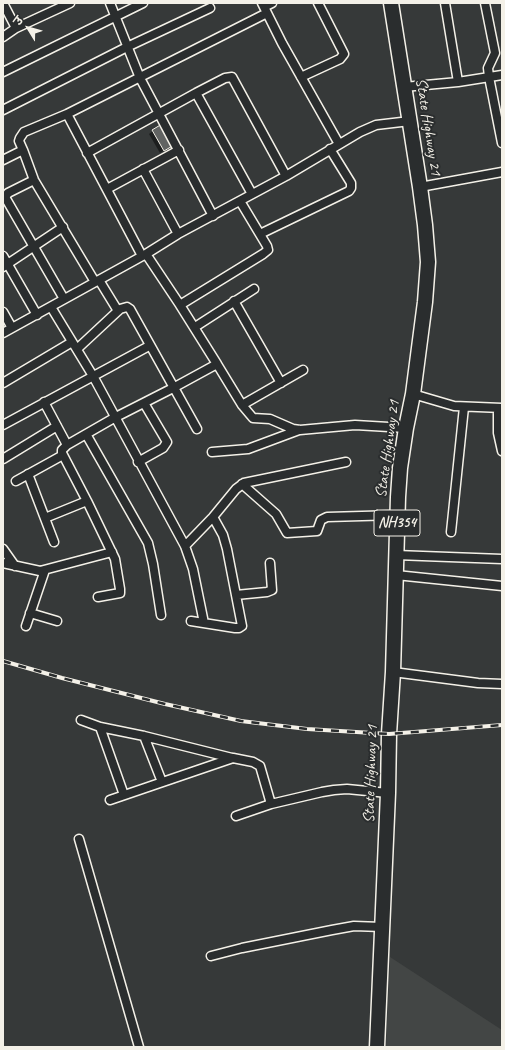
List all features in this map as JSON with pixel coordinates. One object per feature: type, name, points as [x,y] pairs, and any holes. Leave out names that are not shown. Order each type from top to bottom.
[{"type":"highway","name":"State Highway 21","points":[[377,1047],[400,468],[413,394],[425,302],[428,262],[420,187],[391,3]]},
{"type":"street","points":[[3,3],[16,28]]},
{"type":"street","points":[[3,37],[16,28],[70,3]]},
{"type":"street","points":[[110,3],[140,78],[213,216]]},
{"type":"street","points":[[3,72],[143,3]]},
{"type":"street","points":[[118,311],[97,281],[34,180],[20,138],[24,132],[67,114],[140,78],[272,3]]},
{"type":"street","points":[[301,77],[340,59],[344,54],[318,3]]},
{"type":"street","points":[[445,3],[458,82]]},
{"type":"street","points":[[485,3],[494,53],[488,68],[489,77],[502,143]]},
{"type":"street","points":[[3,110],[127,47],[210,8]]},
{"type":"street","points":[[264,8],[339,144]]},
{"type":"street","points":[[404,87],[458,82],[502,75]]},
{"type":"street","points":[[87,152],[196,93],[225,78],[232,77],[286,176]]},
{"type":"street","points":[[196,93],[252,194]]},
{"type":"street","points":[[67,114],[144,255],[195,327],[242,405],[253,418],[270,419],[289,428],[300,430]]},
{"type":"street","points":[[3,333],[144,255],[178,234],[286,176],[339,144],[376,125],[410,121]]},
{"type":"street","points":[[260,234],[349,191],[351,188],[351,183],[330,149]]},
{"type":"street","points":[[3,160],[23,150]]},
{"type":"street","points":[[107,189],[179,150]]},
{"type":"street","points":[[143,169],[178,234]]},
{"type":"street","points":[[420,187],[502,172]]},
{"type":"street","points":[[34,180],[8,193],[5,197],[64,299]]},
{"type":"street","points":[[180,305],[266,252],[267,246],[240,201]]},
{"type":"street","points":[[5,266],[63,227]]},
{"type":"street","points":[[3,256],[5,266],[37,315]]},
{"type":"street","points":[[195,327],[254,289]]},
{"type":"street","points":[[234,301],[281,382]]},
{"type":"street","points":[[51,307],[93,376],[114,418],[185,546],[193,569],[204,623]]},
{"type":"street","points":[[3,383],[74,345],[118,311],[124,307],[127,307],[130,309],[149,346],[197,429]]},
{"type":"street","points":[[3,312],[12,328]]},
{"type":"street","points":[[3,425],[149,346]]},
{"type":"street","points":[[98,597],[120,593],[117,569],[112,552],[63,455],[62,450],[67,445],[114,418],[217,364]]},
{"type":"street","points":[[242,405],[303,370]]},
{"type":"street","points":[[413,394],[454,406],[500,408],[498,434],[502,451]]},
{"type":"street","points":[[44,402],[67,445]]},
{"type":"street","points":[[138,462],[163,448],[167,442],[144,403]]},
{"type":"street","points":[[451,532],[464,407]]},
{"type":"street","points":[[212,452],[248,449],[300,430],[355,425],[406,428]]},
{"type":"street","points":[[3,459],[57,426]]},
{"type":"street","points":[[86,434],[148,543],[161,615]]},
{"type":"street","points":[[16,481],[63,455]]},
{"type":"street","points":[[185,546],[242,484],[346,462]]},
{"type":"street","points":[[28,474],[54,542]]},
{"type":"street","points":[[242,484],[276,514],[287,533],[317,531],[321,520],[326,517],[397,515]]},
{"type":"street","points":[[45,518],[87,501]]},
{"type":"street","points":[[191,621],[235,628],[242,626],[228,549],[223,535],[213,517]]},
{"type":"street","points":[[3,549],[15,566]]},
{"type":"street","points":[[3,563],[40,571],[112,552]]},
{"type":"street","points":[[396,555],[502,559]]},
{"type":"street","points":[[236,595],[267,592],[272,590],[270,563]]},
{"type":"street","points":[[26,626],[45,570]]},
{"type":"street","points":[[396,575],[502,586]]},
{"type":"street","points":[[30,613],[56,621]]},
{"type":"street","points":[[393,672],[502,684]]},
{"type":"street","points":[[81,720],[100,727],[253,762],[260,766],[271,804]]},
{"type":"street","points":[[100,727],[124,795]]},
{"type":"street","points":[[144,736],[162,782]]},
{"type":"street","points":[[110,800],[232,758]]},
{"type":"street","points":[[236,816],[271,804],[334,790],[347,789],[388,794]]},
{"type":"street","points":[[79,839],[139,1047]]},
{"type":"street","points":[[211,956],[242,948],[354,926],[382,927]]},
{"type":"shaded area","points":[[390,957],[502,1030],[502,1047],[386,1047]]},
{"type":"building","points":[[162,124],[174,145],[164,151],[152,130]]},
{"type":"railway","points":[[3,661],[62,678],[165,704],[241,721],[307,729],[389,734],[502,725]]}]
